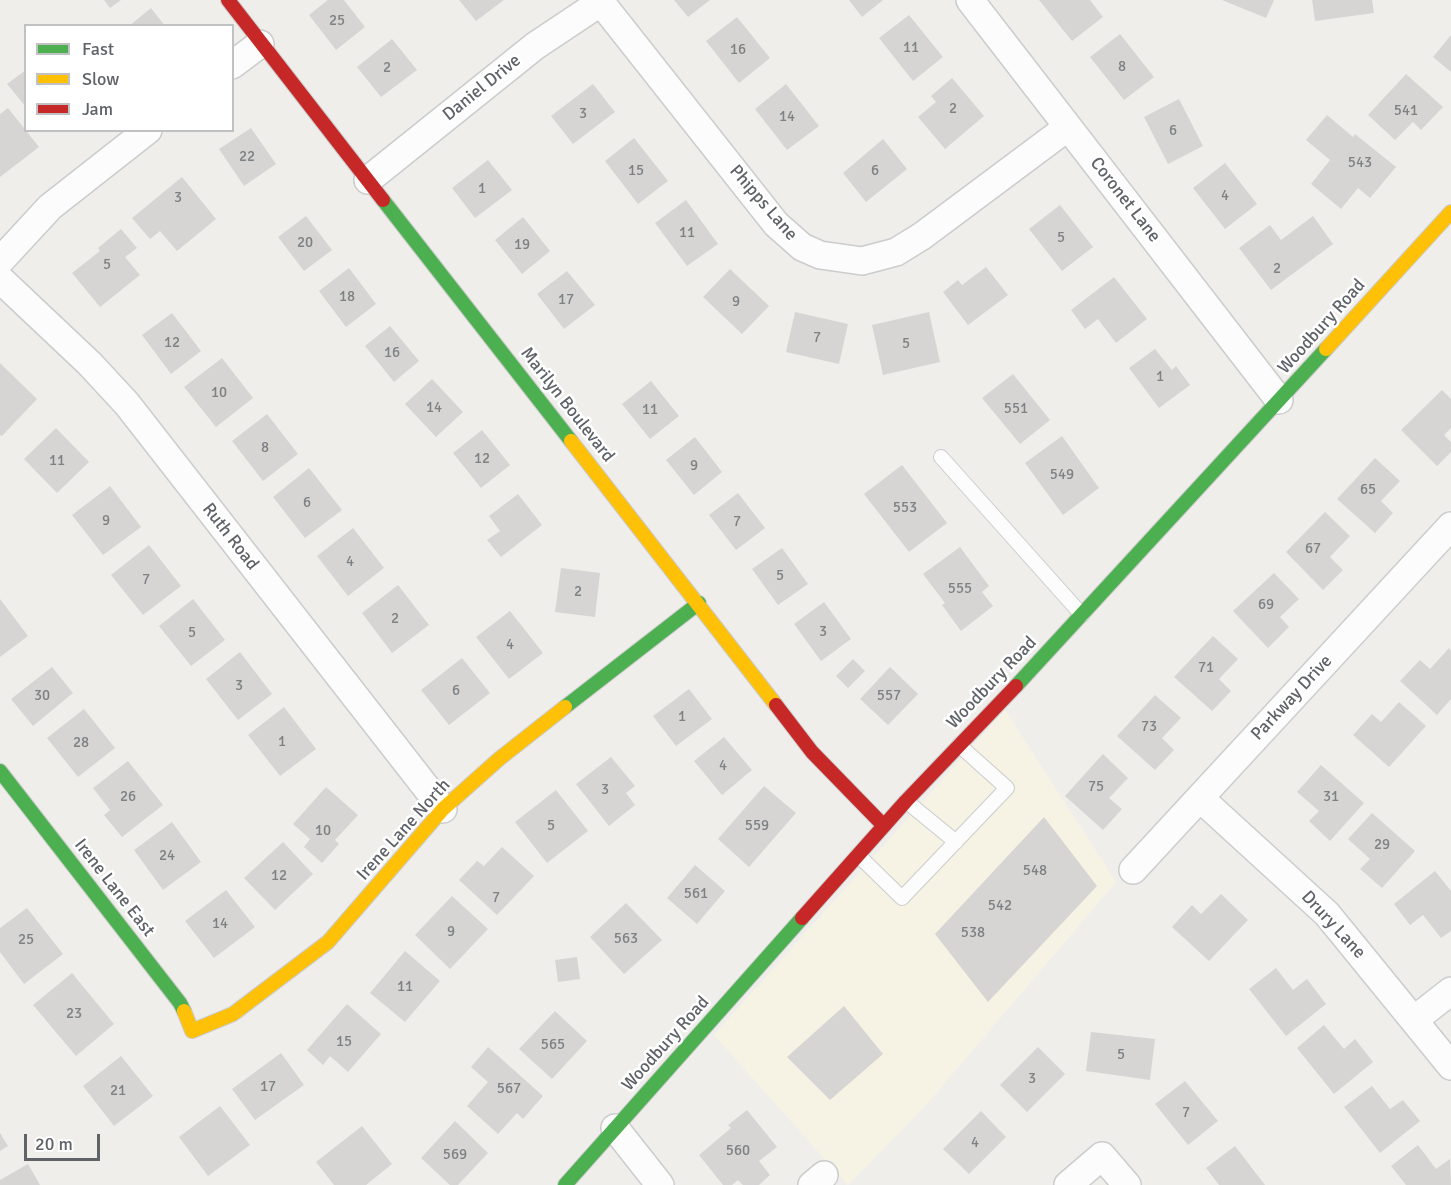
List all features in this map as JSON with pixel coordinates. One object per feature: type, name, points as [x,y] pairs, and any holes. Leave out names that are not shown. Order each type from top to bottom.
[{"type":"street","name":"Marilyn Boulevard","points":[[228,0],[260,44],[699,603],[812,752],[884,826]]},
{"type":"street","name":"Coronet Lane","points":[[970,0],[1279,400]]},
{"type":"street","name":"Phipps Lane","points":[[600,1],[776,224],[802,247],[820,255],[862,261],[896,252],[921,236],[1068,126]]},
{"type":"street","name":"Daniel Drive","points":[[368,180],[535,46],[600,1]]},
{"type":"street","points":[[234,64],[260,44]]},
{"type":"street","points":[[0,261],[50,207],[145,132]]},
{"type":"street","name":"Woodbury Road","points":[[565,1185],[906,801],[1082,615],[1451,212]]},
{"type":"street","name":"Ruth Road","points":[[0,279],[90,364],[127,405],[443,810]]},
{"type":"street","name":"Parkway Drive","points":[[1133,870],[1451,526]]},
{"type":"street","name":"Irene Lane North","points":[[192,1031],[233,1014],[328,942],[443,810],[499,759],[699,603]]},
{"type":"street","name":"Irene Lane East","points":[[0,771],[180,1004],[192,1031]]},
{"type":"street","name":"Drury Lane","points":[[1200,798],[1327,914],[1451,1066]]},
{"type":"street","points":[[1414,1020],[1451,992]]},
{"type":"street","points":[[615,1128],[660,1185]]},
{"type":"street","points":[[1068,1185],[1102,1156],[1127,1185]]},
{"type":"lane","points":[[941,458],[1082,615]]},
{"type":"lane","points":[[858,855],[902,897],[1007,788],[959,744]]},
{"type":"lane","points":[[906,801],[956,842]]},
{"type":"shaded area","points":[[1005,710],[1116,882],[927,1104],[848,1185],[714,1035]]},
{"type":"building","points":[[104,0],[121,0],[110,8]]},
{"type":"building","points":[[328,0],[344,0],[365,27],[336,50],[309,15]]},
{"type":"building","points":[[459,0],[504,0],[476,21]]},
{"type":"building","points":[[674,0],[710,0],[688,17]]},
{"type":"building","points":[[849,0],[883,0],[862,17]]},
{"type":"building","points":[[1039,0],[1090,0],[1103,17],[1072,41]]},
{"type":"building","points":[[1222,0],[1274,0],[1266,18]]},
{"type":"building","points":[[1312,0],[1372,0],[1374,13],[1315,21]]},
{"type":"building","points":[[151,8],[163,24],[131,24]]},
{"type":"building","points":[[909,15],[943,57],[913,81],[879,38]]},
{"type":"building","points":[[737,17],[770,58],[739,83],[706,41]]},
{"type":"building","points":[[1120,34],[1154,77],[1124,100],[1090,57]]},
{"type":"building","points":[[1451,35],[1451,72],[1433,57]]},
{"type":"building","points":[[392,39],[417,70],[381,97],[357,67]]},
{"type":"building","points":[[24,71],[24,105],[7,84]]},
{"type":"building","points":[[1406,74],[1443,107],[1421,130],[1413,122],[1395,140],[1368,115]]},
{"type":"building","points":[[952,78],[984,116],[945,149],[918,117],[936,102],[931,96]]},
{"type":"building","points":[[593,84],[615,112],[573,144],[551,116]]},
{"type":"building","points":[[786,84],[819,126],[787,150],[755,109]]},
{"type":"building","points":[[1179,99],[1203,146],[1168,164],[1144,117]]},
{"type":"building","points":[[8,108],[24,128],[24,132],[27,132],[39,147],[0,177],[0,114]]},
{"type":"building","points":[[1327,115],[1353,137],[1355,134],[1396,167],[1370,198],[1358,188],[1341,209],[1311,184],[1330,160],[1306,140]]},
{"type":"building","points":[[251,128],[276,164],[244,186],[219,149]]},
{"type":"building","points":[[634,138],[668,181],[638,204],[605,161]]},
{"type":"building","points":[[883,139],[907,169],[866,202],[843,173]]},
{"type":"building","points":[[488,160],[512,190],[475,218],[452,188]]},
{"type":"building","points":[[1225,163],[1257,204],[1225,229],[1193,188]]},
{"type":"building","points":[[182,177],[216,219],[177,251],[160,231],[150,239],[132,218]]},
{"type":"building","points":[[686,200],[718,244],[687,266],[655,223]]},
{"type":"building","points":[[1060,205],[1093,247],[1062,271],[1029,229]]},
{"type":"building","points":[[306,216],[332,250],[304,271],[278,237]]},
{"type":"building","points":[[1313,216],[1333,244],[1271,290],[1239,248],[1270,225],[1281,240]]},
{"type":"building","points":[[523,217],[550,251],[522,274],[495,240]]},
{"type":"building","points":[[121,229],[137,248],[125,257],[140,275],[100,307],[72,273],[100,251],[98,248]]},
{"type":"building","points":[[986,267],[1008,295],[968,325],[943,292],[958,280],[962,285]]},
{"type":"building","points":[[349,268],[376,304],[346,327],[319,291]]},
{"type":"building","points":[[730,269],[769,306],[742,334],[703,297]]},
{"type":"building","points":[[567,271],[595,305],[564,329],[537,294]]},
{"type":"building","points":[[1114,277],[1147,319],[1116,343],[1098,319],[1085,329],[1071,310]]},
{"type":"building","points":[[795,312],[848,324],[839,364],[786,352]]},
{"type":"building","points":[[929,312],[940,362],[883,375],[872,325]]},
{"type":"building","points":[[172,313],[201,351],[171,374],[142,335]]},
{"type":"building","points":[[390,326],[419,361],[394,382],[365,346]]},
{"type":"building","points":[[1155,349],[1172,370],[1176,366],[1190,385],[1159,408],[1129,368]]},
{"type":"building","points":[[222,358],[253,398],[216,427],[184,387]]},
{"type":"building","points":[[0,363],[37,399],[2,436],[0,435]]},
{"type":"building","points":[[1013,374],[1050,420],[1020,444],[982,398]]},
{"type":"building","points":[[432,379],[463,412],[436,437],[405,404]]},
{"type":"building","points":[[651,381],[679,416],[650,439],[622,404]]},
{"type":"building","points":[[1442,390],[1451,399],[1451,428],[1444,435],[1451,442],[1451,452],[1437,466],[1401,430]]},
{"type":"building","points":[[267,414],[298,454],[263,481],[232,441]]},
{"type":"building","points":[[56,428],[89,462],[57,493],[24,459]]},
{"type":"building","points":[[482,430],[510,465],[481,488],[453,453]]},
{"type":"building","points":[[1062,436],[1099,488],[1063,515],[1025,463]]},
{"type":"building","points":[[695,437],[722,472],[694,495],[666,460]]},
{"type":"building","points":[[1375,458],[1400,481],[1381,501],[1393,513],[1375,533],[1337,499]]},
{"type":"building","points":[[902,465],[947,523],[909,552],[864,494]]},
{"type":"building","points":[[309,468],[342,510],[305,538],[273,497]]},
{"type":"building","points":[[110,486],[141,527],[103,555],[72,515]]},
{"type":"building","points":[[738,493],[765,528],[736,550],[709,515]]},
{"type":"building","points":[[518,494],[542,525],[501,557],[487,540],[500,531],[489,516]]},
{"type":"building","points":[[1325,512],[1350,536],[1330,557],[1343,570],[1323,590],[1286,552]]},
{"type":"building","points":[[353,528],[384,568],[348,596],[317,556]]},
{"type":"building","points":[[149,545],[181,586],[143,615],[111,575]]},
{"type":"building","points":[[960,547],[989,586],[982,592],[993,606],[961,631],[942,605],[945,603],[923,574]]},
{"type":"building","points":[[782,548],[808,584],[778,605],[752,569]]},
{"type":"building","points":[[561,568],[600,573],[595,617],[555,612]]},
{"type":"building","points":[[1274,573],[1299,599],[1280,617],[1289,627],[1268,648],[1233,611]]},
{"type":"building","points":[[398,585],[429,625],[392,653],[362,613]]},
{"type":"building","points":[[0,599],[28,636],[0,657]]},
{"type":"building","points":[[193,599],[225,640],[191,666],[159,626]]},
{"type":"building","points":[[824,602],[851,639],[821,661],[794,624]]},
{"type":"building","points":[[510,611],[543,653],[509,679],[476,637]]},
{"type":"building","points":[[1213,636],[1238,659],[1219,679],[1231,691],[1212,711],[1174,677]]},
{"type":"building","points":[[1449,648],[1451,651],[1451,699],[1437,715],[1400,681],[1420,660],[1430,669]]},
{"type":"building","points":[[240,652],[272,694],[238,720],[206,679]]},
{"type":"building","points":[[462,658],[490,693],[449,725],[421,690]]},
{"type":"building","points":[[853,659],[865,671],[848,688],[836,676]]},
{"type":"building","points":[[52,667],[73,693],[33,726],[11,699]]},
{"type":"building","points":[[890,667],[918,694],[888,725],[860,699]]},
{"type":"building","points":[[689,689],[712,719],[676,746],[653,716]]},
{"type":"building","points":[[1155,695],[1181,718],[1162,738],[1174,750],[1155,770],[1117,736]]},
{"type":"building","points":[[1399,702],[1426,726],[1389,767],[1353,735],[1372,714],[1381,722]]},
{"type":"building","points":[[284,707],[316,749],[280,776],[248,735]]},
{"type":"building","points":[[84,709],[115,748],[78,777],[47,738]]},
{"type":"building","points":[[724,737],[752,770],[722,795],[694,761]]},
{"type":"building","points":[[1103,754],[1128,778],[1109,798],[1122,809],[1103,830],[1065,796]]},
{"type":"building","points":[[611,757],[635,786],[626,793],[635,805],[609,826],[576,784]]},
{"type":"building","points":[[128,761],[163,805],[122,837],[104,815],[110,810],[93,788]]},
{"type":"building","points":[[1321,765],[1364,803],[1330,841],[1309,821],[1319,811],[1297,792]]},
{"type":"building","points":[[764,786],[796,813],[749,867],[718,839]]},
{"type":"building","points":[[326,787],[358,815],[335,840],[339,844],[322,863],[304,847],[310,839],[293,824]]},
{"type":"building","points":[[556,790],[588,831],[547,863],[515,822]]},
{"type":"building","points":[[1372,813],[1415,851],[1382,888],[1360,869],[1370,859],[1348,839]]},
{"type":"building","points":[[1044,817],[1097,886],[988,1002],[935,934]]},
{"type":"building","points":[[172,822],[201,862],[163,890],[134,850]]},
{"type":"building","points":[[283,842],[313,874],[275,910],[244,878]]},
{"type":"building","points":[[502,847],[534,876],[497,915],[459,880],[477,861],[484,866]]},
{"type":"building","points":[[695,865],[725,891],[697,924],[667,898]]},
{"type":"building","points":[[1435,871],[1451,891],[1451,931],[1441,938],[1423,915],[1410,925],[1394,904]]},
{"type":"building","points":[[226,890],[255,927],[214,958],[185,921]]},
{"type":"building","points":[[1221,894],[1248,920],[1209,961],[1172,927],[1192,905],[1201,914]]},
{"type":"building","points":[[452,896],[488,929],[450,969],[415,935]]},
{"type":"building","points":[[626,903],[662,940],[624,974],[590,937]]},
{"type":"building","points":[[27,908],[63,954],[24,984],[0,952],[0,928]]},
{"type":"building","points":[[405,951],[440,981],[405,1022],[370,993]]},
{"type":"building","points":[[577,957],[580,979],[558,982],[555,960]]},
{"type":"building","points":[[1276,968],[1293,990],[1307,979],[1326,1004],[1286,1036],[1249,989]]},
{"type":"building","points":[[72,973],[114,1024],[76,1056],[33,1005]]},
{"type":"building","points":[[347,1004],[381,1034],[348,1072],[330,1056],[323,1065],[307,1050]]},
{"type":"building","points":[[844,1006],[883,1054],[830,1100],[787,1057]]},
{"type":"building","points":[[555,1011],[587,1041],[552,1079],[519,1049]]},
{"type":"building","points":[[1324,1025],[1344,1049],[1355,1039],[1373,1062],[1334,1094],[1297,1048]]},
{"type":"building","points":[[1091,1032],[1155,1039],[1150,1080],[1086,1071]]},
{"type":"building","points":[[488,1047],[543,1096],[523,1119],[517,1113],[498,1134],[467,1106],[488,1082],[471,1067]]},
{"type":"building","points":[[1038,1047],[1065,1074],[1027,1112],[1000,1085]]},
{"type":"building","points":[[281,1053],[304,1085],[255,1120],[232,1089]]},
{"type":"building","points":[[121,1056],[153,1096],[114,1126],[83,1086]]},
{"type":"building","points":[[1185,1081],[1218,1121],[1188,1145],[1155,1104]]},
{"type":"building","points":[[1372,1086],[1390,1109],[1403,1100],[1420,1121],[1380,1153],[1344,1107]]},
{"type":"building","points":[[220,1106],[250,1145],[208,1176],[179,1137]]},
{"type":"building","points":[[747,1110],[777,1147],[759,1161],[770,1175],[759,1185],[743,1185],[738,1180],[732,1185],[723,1185],[699,1155],[731,1128],[728,1125]]},
{"type":"building","points":[[981,1111],[1006,1137],[969,1174],[943,1149]]},
{"type":"building","points":[[455,1121],[488,1153],[458,1185],[450,1185],[421,1158]]},
{"type":"building","points":[[362,1126],[392,1164],[366,1185],[334,1185],[316,1162]]},
{"type":"building","points":[[0,1133],[8,1146],[0,1151]]},
{"type":"building","points":[[1418,1145],[1436,1169],[1450,1159],[1451,1185],[1406,1185],[1391,1166]]},
{"type":"building","points":[[1235,1146],[1265,1185],[1219,1185],[1206,1168]]},
{"type":"building","points":[[28,1164],[40,1185],[0,1185],[0,1180]]},
{"type":"traffic: fast","points":[[383,200],[571,441]]},
{"type":"traffic: fast","points":[[1016,686],[1326,349]]},
{"type":"traffic: fast","points":[[565,707],[699,603]]},
{"type":"traffic: fast","points":[[0,771],[184,1011]]},
{"type":"traffic: fast","points":[[565,1185],[802,918]]},
{"type":"traffic: slow","points":[[1326,349],[1451,212]]},
{"type":"traffic: slow","points":[[571,441],[776,705]]},
{"type":"traffic: slow","points":[[184,1011],[192,1031],[233,1014],[328,942],[443,809],[499,759],[565,707]]},
{"type":"traffic: jam","points":[[228,0],[383,200]]},
{"type":"traffic: jam","points":[[802,918],[906,801],[1016,686]]},
{"type":"traffic: jam","points":[[776,705],[812,752],[884,826]]}]
